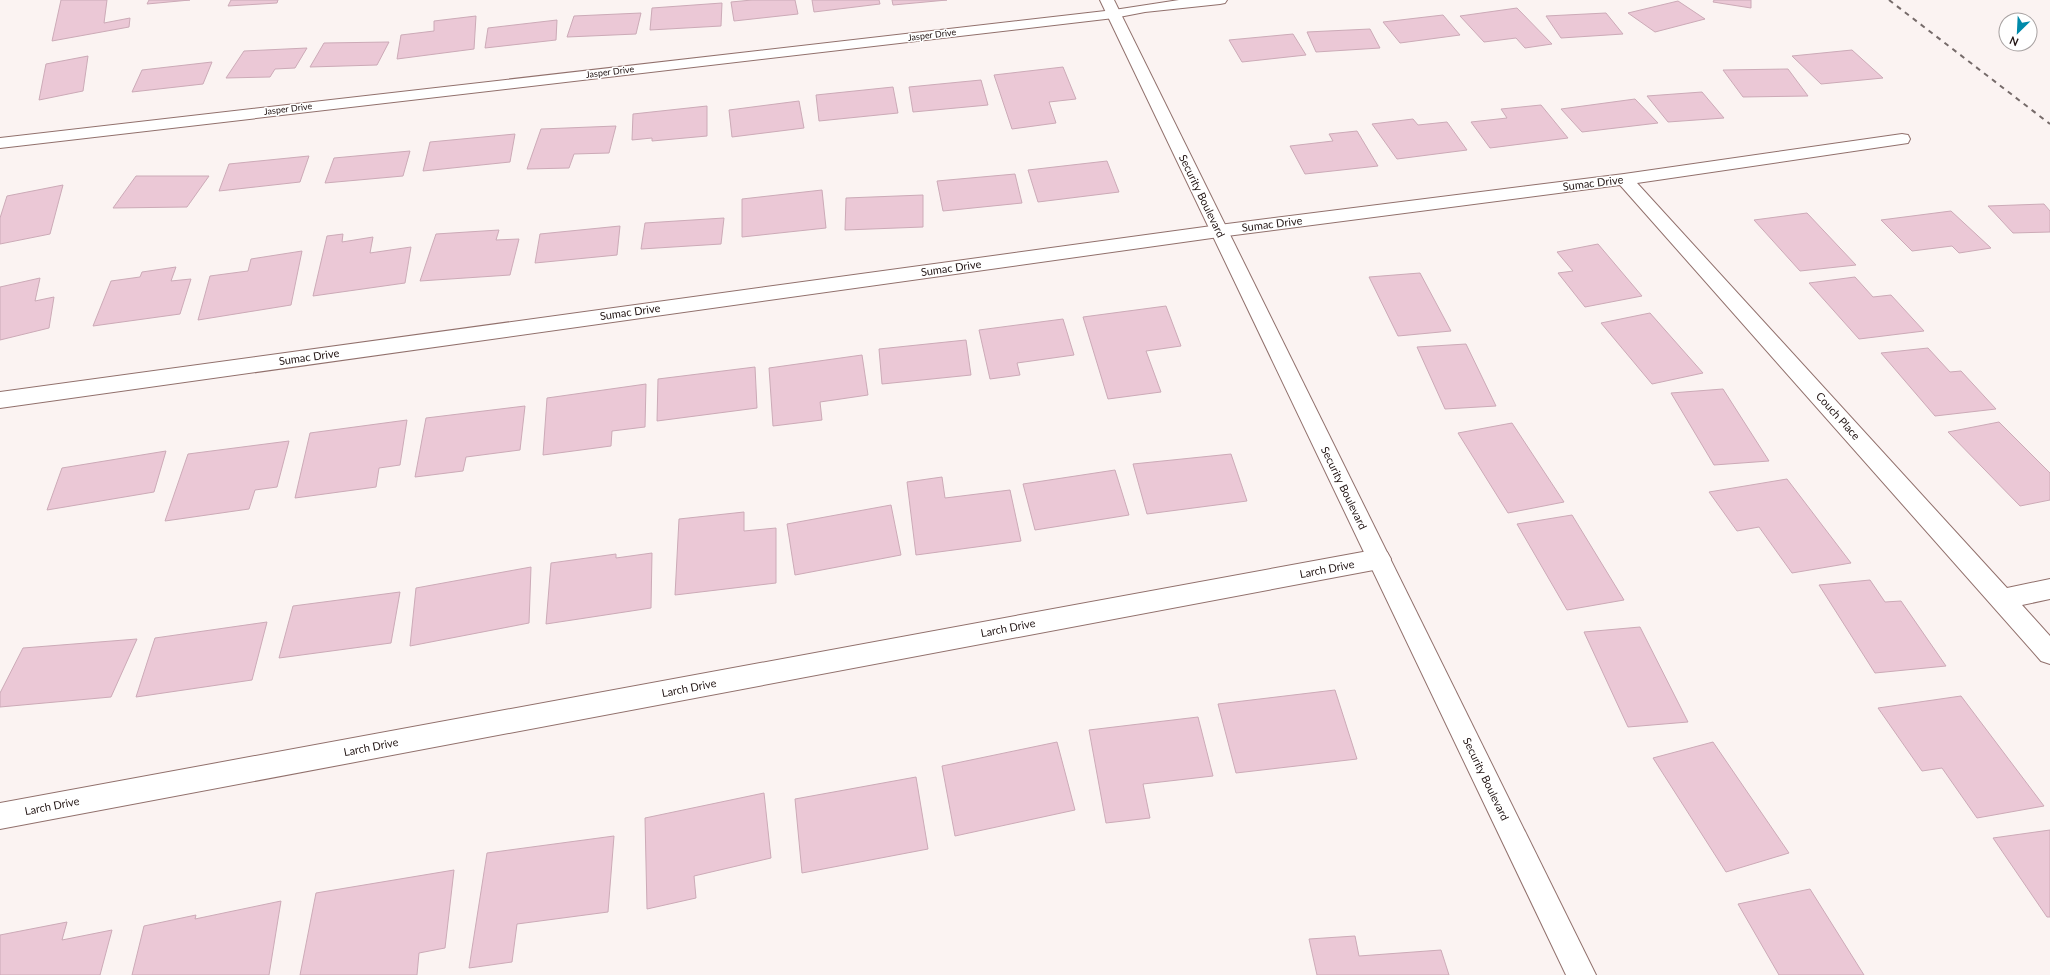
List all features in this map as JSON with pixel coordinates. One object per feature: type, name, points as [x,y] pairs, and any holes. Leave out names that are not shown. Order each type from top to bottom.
[{"type":"street","name":"Jasper Drive","points":[[0,143],[1110,7],[1145,8],[1220,0]]},
{"type":"street","name":"Security Boulevard","points":[[1110,7],[1581,975]]},
{"type":"street","name":"Sumac Drive","points":[[0,400],[1219,231],[1624,179],[1902,139]]},
{"type":"street","name":"Couch Place","points":[[1624,179],[2050,653]]},
{"type":"street","name":"Larch Drive","points":[[0,816],[1379,559]]},
{"type":"street","points":[[2003,599],[2050,589]]},
{"type":"building","points":[[61,0],[107,0],[104,23],[130,18],[129,27],[52,41]]},
{"type":"building","points":[[149,0],[190,0],[147,4]]},
{"type":"building","points":[[231,0],[278,0],[277,3],[228,6]]},
{"type":"building","points":[[752,0],[795,0],[798,14],[734,21],[731,2]]},
{"type":"building","points":[[812,0],[879,0],[880,4],[814,12]]},
{"type":"building","points":[[892,0],[947,0],[893,5]]},
{"type":"building","points":[[1714,0],[1751,0],[1751,8],[1713,2]]},
{"type":"building","points":[[1678,1],[1705,19],[1655,32],[1628,13]]},
{"type":"building","points":[[722,3],[721,26],[650,30],[652,8]]},
{"type":"building","points":[[1517,8],[1552,44],[1525,48],[1516,38],[1484,42],[1460,16]]},
{"type":"building","points":[[641,13],[636,34],[567,37],[574,16]]},
{"type":"building","points":[[1606,13],[1623,34],[1561,38],[1546,16]]},
{"type":"building","points":[[1443,15],[1460,35],[1400,43],[1383,22]]},
{"type":"building","points":[[476,16],[474,49],[397,59],[401,35],[434,31],[434,21]]},
{"type":"building","points":[[557,20],[556,40],[485,48],[488,28]]},
{"type":"building","points":[[1370,29],[1380,48],[1316,52],[1307,32]]},
{"type":"building","points":[[1293,34],[1306,55],[1242,62],[1229,40]]},
{"type":"building","points":[[389,42],[377,65],[310,67],[324,43]]},
{"type":"building","points":[[307,48],[295,68],[275,69],[270,77],[226,78],[244,51]]},
{"type":"building","points":[[1852,50],[1883,78],[1821,84],[1792,56]]},
{"type":"building","points":[[88,56],[83,91],[39,100],[46,64]]},
{"type":"building","points":[[212,62],[203,84],[132,92],[142,70]]},
{"type":"building","points":[[1063,67],[1076,99],[1049,102],[1056,123],[1012,129],[994,75]]},
{"type":"building","points":[[1788,69],[1808,96],[1743,97],[1723,70]]},
{"type":"building","points":[[981,80],[988,105],[913,112],[909,87]]},
{"type":"building","points":[[893,87],[898,113],[819,121],[816,95]]},
{"type":"building","points":[[1702,92],[1724,118],[1668,122],[1647,96]]},
{"type":"building","points":[[1635,99],[1658,123],[1582,132],[1561,109]]},
{"type":"building","points":[[799,101],[804,128],[732,137],[729,110]]},
{"type":"building","points":[[1541,105],[1568,138],[1490,148],[1471,122],[1507,118],[1501,109]]},
{"type":"building","points":[[707,106],[707,136],[652,141],[652,138],[632,140],[633,114]]},
{"type":"building","points":[[1413,119],[1418,125],[1447,122],[1467,150],[1397,159],[1372,124]]},
{"type":"building","points":[[616,126],[609,153],[574,154],[569,168],[527,169],[541,129]]},
{"type":"building","points":[[1357,131],[1378,166],[1305,174],[1290,146],[1333,141],[1329,134]]},
{"type":"building","points":[[515,134],[510,162],[423,171],[430,142]]},
{"type":"building","points":[[410,151],[403,176],[325,183],[334,158]]},
{"type":"building","points":[[309,156],[300,182],[219,191],[229,164]]},
{"type":"building","points":[[1107,161],[1119,192],[1038,202],[1028,170]]},
{"type":"building","points":[[1015,174],[1022,203],[943,211],[937,181]]},
{"type":"building","points":[[136,176],[209,176],[187,207],[113,208]]},
{"type":"building","points":[[63,185],[50,234],[0,244],[0,218],[7,196]]},
{"type":"building","points":[[822,190],[826,228],[742,237],[742,199]]},
{"type":"building","points":[[923,195],[923,227],[845,230],[846,198]]},
{"type":"building","points":[[2044,204],[2050,211],[2050,232],[2013,233],[1988,206]]},
{"type":"building","points":[[1951,211],[1991,248],[1959,253],[1952,246],[1912,251],[1881,220]]},
{"type":"building","points":[[1807,213],[1856,265],[1800,271],[1754,220]]},
{"type":"building","points":[[724,218],[721,244],[641,249],[645,223]]},
{"type":"building","points":[[620,226],[617,255],[535,263],[540,234]]},
{"type":"building","points":[[499,230],[496,240],[519,239],[510,275],[420,281],[436,234]]},
{"type":"building","points":[[343,234],[342,242],[373,237],[370,253],[411,247],[405,283],[313,296],[327,236]]},
{"type":"building","points":[[1598,244],[1642,296],[1585,307],[1558,273],[1573,271],[1557,252]]},
{"type":"building","points":[[302,251],[291,305],[198,320],[210,276],[248,271],[251,259]]},
{"type":"building","points":[[176,267],[171,281],[191,279],[180,314],[93,326],[111,281],[140,277],[142,272]]},
{"type":"building","points":[[1420,273],[1451,331],[1398,336],[1369,277]]},
{"type":"building","points":[[1855,277],[1873,297],[1891,295],[1924,331],[1859,339],[1809,283]]},
{"type":"building","points":[[40,278],[35,301],[54,297],[49,328],[0,340],[0,287]]},
{"type":"building","points":[[1166,306],[1181,346],[1146,351],[1161,392],[1108,399],[1083,317]]},
{"type":"building","points":[[1650,313],[1703,373],[1652,384],[1601,323]]},
{"type":"building","points":[[1063,319],[1074,355],[1017,363],[1020,375],[990,379],[979,330]]},
{"type":"building","points":[[966,340],[971,375],[882,384],[879,349]]},
{"type":"building","points":[[1466,344],[1496,406],[1445,409],[1417,347]]},
{"type":"building","points":[[1928,348],[1950,372],[1961,371],[1996,409],[1935,416],[1881,353]]},
{"type":"building","points":[[862,355],[868,395],[820,402],[822,420],[773,426],[769,368]]},
{"type":"building","points":[[755,367],[757,408],[657,421],[658,379]]},
{"type":"building","points":[[646,384],[645,427],[612,431],[611,446],[543,455],[547,398]]},
{"type":"building","points":[[1723,389],[1769,461],[1714,465],[1671,393]]},
{"type":"building","points":[[525,406],[520,450],[466,457],[463,471],[415,477],[426,418]]},
{"type":"building","points":[[407,420],[400,465],[379,468],[376,487],[295,498],[310,433]]},
{"type":"building","points":[[1999,422],[2050,473],[2050,500],[2020,506],[1948,432]]},
{"type":"building","points":[[1512,423],[1564,502],[1508,513],[1458,433]]},
{"type":"building","points":[[289,441],[277,487],[255,490],[249,509],[165,521],[188,454]]},
{"type":"building","points":[[166,451],[154,492],[47,510],[62,468]]},
{"type":"building","points":[[1231,454],[1247,501],[1147,514],[1133,464]]},
{"type":"building","points":[[1115,470],[1129,515],[1035,530],[1023,484]]},
{"type":"building","points":[[942,477],[945,498],[1010,490],[1021,541],[916,555],[907,482]]},
{"type":"building","points":[[1787,479],[1851,563],[1792,573],[1759,527],[1737,531],[1709,492]]},
{"type":"building","points":[[891,505],[901,555],[795,575],[787,524]]},
{"type":"building","points":[[744,512],[744,531],[776,528],[776,583],[675,595],[679,519]]},
{"type":"building","points":[[1572,515],[1624,600],[1567,610],[1517,524]]},
{"type":"building","points":[[652,553],[651,608],[546,624],[551,563],[616,554],[616,558]]},
{"type":"building","points":[[531,567],[529,623],[410,646],[416,588]]},
{"type":"building","points":[[1870,580],[1885,602],[1901,601],[1946,666],[1875,673],[1819,585]]},
{"type":"building","points":[[400,592],[391,643],[279,658],[293,606]]},
{"type":"building","points":[[267,622],[252,680],[136,697],[155,638]]},
{"type":"building","points":[[1640,627],[1688,722],[1628,727],[1584,632]]},
{"type":"building","points":[[137,639],[111,697],[0,707],[0,693],[23,648]]},
{"type":"building","points":[[1335,690],[1357,759],[1236,773],[1218,704]]},
{"type":"building","points":[[1961,696],[2044,806],[1977,818],[1942,768],[1922,771],[1878,708]]},
{"type":"building","points":[[1198,717],[1213,776],[1143,784],[1150,818],[1106,823],[1089,730]]},
{"type":"building","points":[[1057,742],[1075,810],[955,836],[942,766]]},
{"type":"building","points":[[1713,742],[1789,853],[1726,872],[1653,758]]},
{"type":"building","points":[[916,777],[928,849],[802,873],[795,799]]},
{"type":"building","points":[[764,793],[771,858],[694,876],[696,898],[647,909],[645,818]]},
{"type":"building","points":[[2050,830],[2050,917],[2047,917],[1993,838]]},
{"type":"building","points":[[614,836],[608,912],[517,924],[512,962],[469,968],[487,853]]},
{"type":"building","points":[[454,870],[445,948],[419,953],[417,975],[300,975],[316,893]]},
{"type":"building","points":[[1810,889],[1864,975],[1779,975],[1738,904]]},
{"type":"building","points":[[281,901],[269,975],[132,975],[144,926],[196,915],[195,919]]},
{"type":"building","points":[[67,922],[62,940],[112,930],[100,975],[0,975],[0,935]]},
{"type":"building","points":[[1355,936],[1359,956],[1441,950],[1449,975],[1317,975],[1309,939]]},
{"type":"railway","points":[[1889,0],[2050,124]]}]
